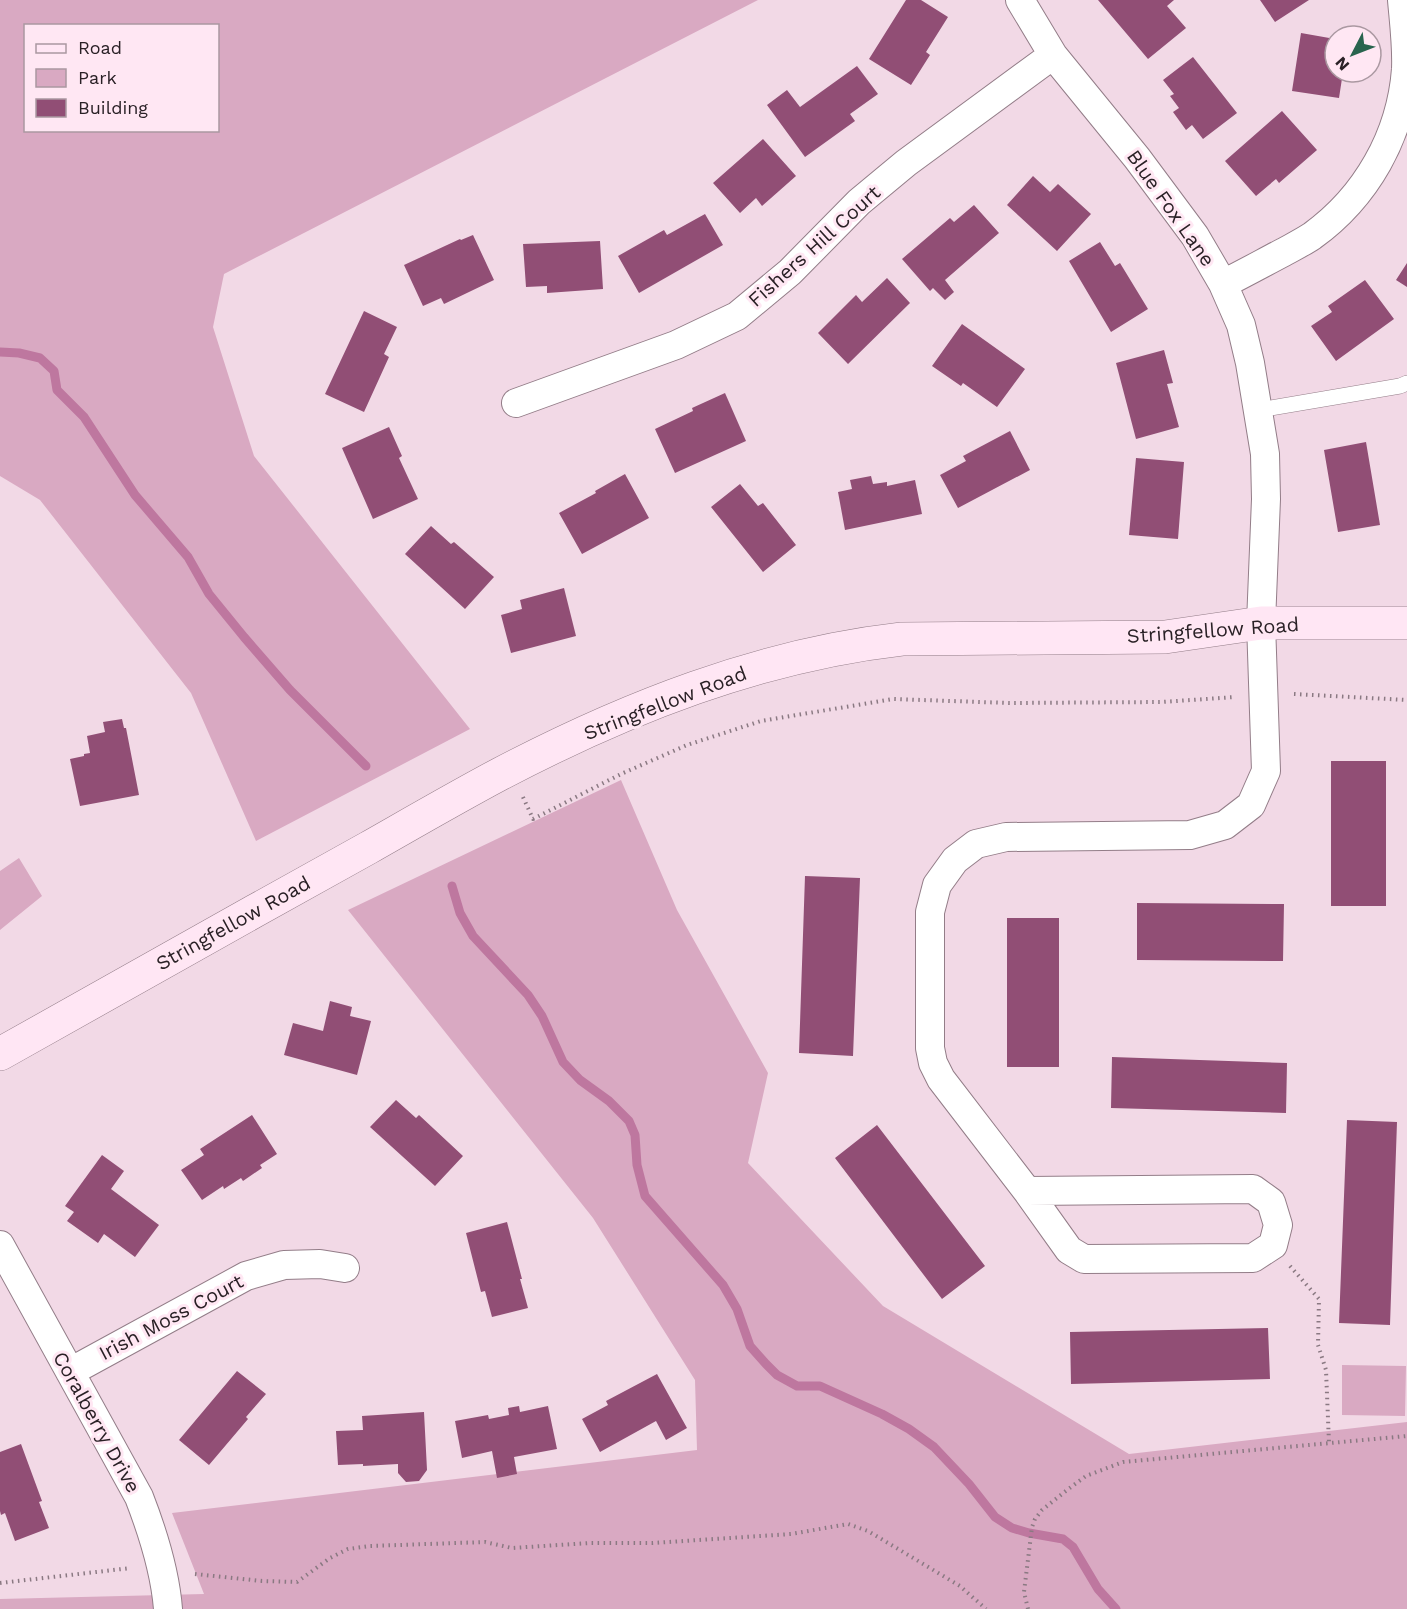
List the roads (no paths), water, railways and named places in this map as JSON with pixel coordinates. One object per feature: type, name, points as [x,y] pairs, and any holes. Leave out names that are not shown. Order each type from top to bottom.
[{"type":"main road","name":"Stringfellow Road","points":[[0,1054],[510,769],[587,731],[699,686],[766,665],[859,644],[902,639],[1166,637],[1261,623],[1407,623]]},
{"type":"street","name":"Blue Fox Lane","points":[[1020,0],[1053,55],[1137,158],[1195,236],[1223,284],[1240,325],[1250,363],[1265,454],[1266,499],[1261,623],[1266,771],[1251,805],[1225,825],[1190,835],[1006,837],[976,844],[955,860],[937,885],[930,912],[930,1048],[933,1063],[941,1079],[1069,1250],[1084,1259],[1253,1258],[1273,1245],[1278,1225],[1271,1202],[1253,1189],[1027,1191]]},
{"type":"street","points":[[1223,284],[1310,237],[1344,208],[1366,182],[1390,139],[1404,92],[1407,44],[1402,0]]},
{"type":"street","name":"Fishers Hill Court","points":[[516,403],[676,345],[737,315],[790,272],[859,202],[898,170],[1053,55]]},
{"type":"street","name":"Coralberry Drive","points":[[0,1245],[139,1497],[152,1530],[167,1594],[168,1609]]},
{"type":"street","name":"Irish Moss Court","points":[[70,1372],[246,1276],[284,1265],[320,1264],[345,1268]]},
{"type":"lane","points":[[1259,410],[1407,383]]},
{"type":"waterway","points":[[0,352],[19,353],[40,358],[54,371],[57,390],[84,417],[135,495],[188,557],[209,594],[290,690],[366,766]]},
{"type":"waterway","points":[[452,886],[460,913],[473,936],[528,995],[542,1016],[563,1062],[580,1080],[609,1101],[629,1121],[635,1135],[637,1165],[645,1196],[723,1285],[737,1309],[750,1346],[766,1364],[777,1375],[797,1386],[820,1386],[909,1429],[934,1447],[969,1484],[995,1517],[1012,1528],[1063,1539],[1073,1547],[1098,1589],[1116,1609]]}]
